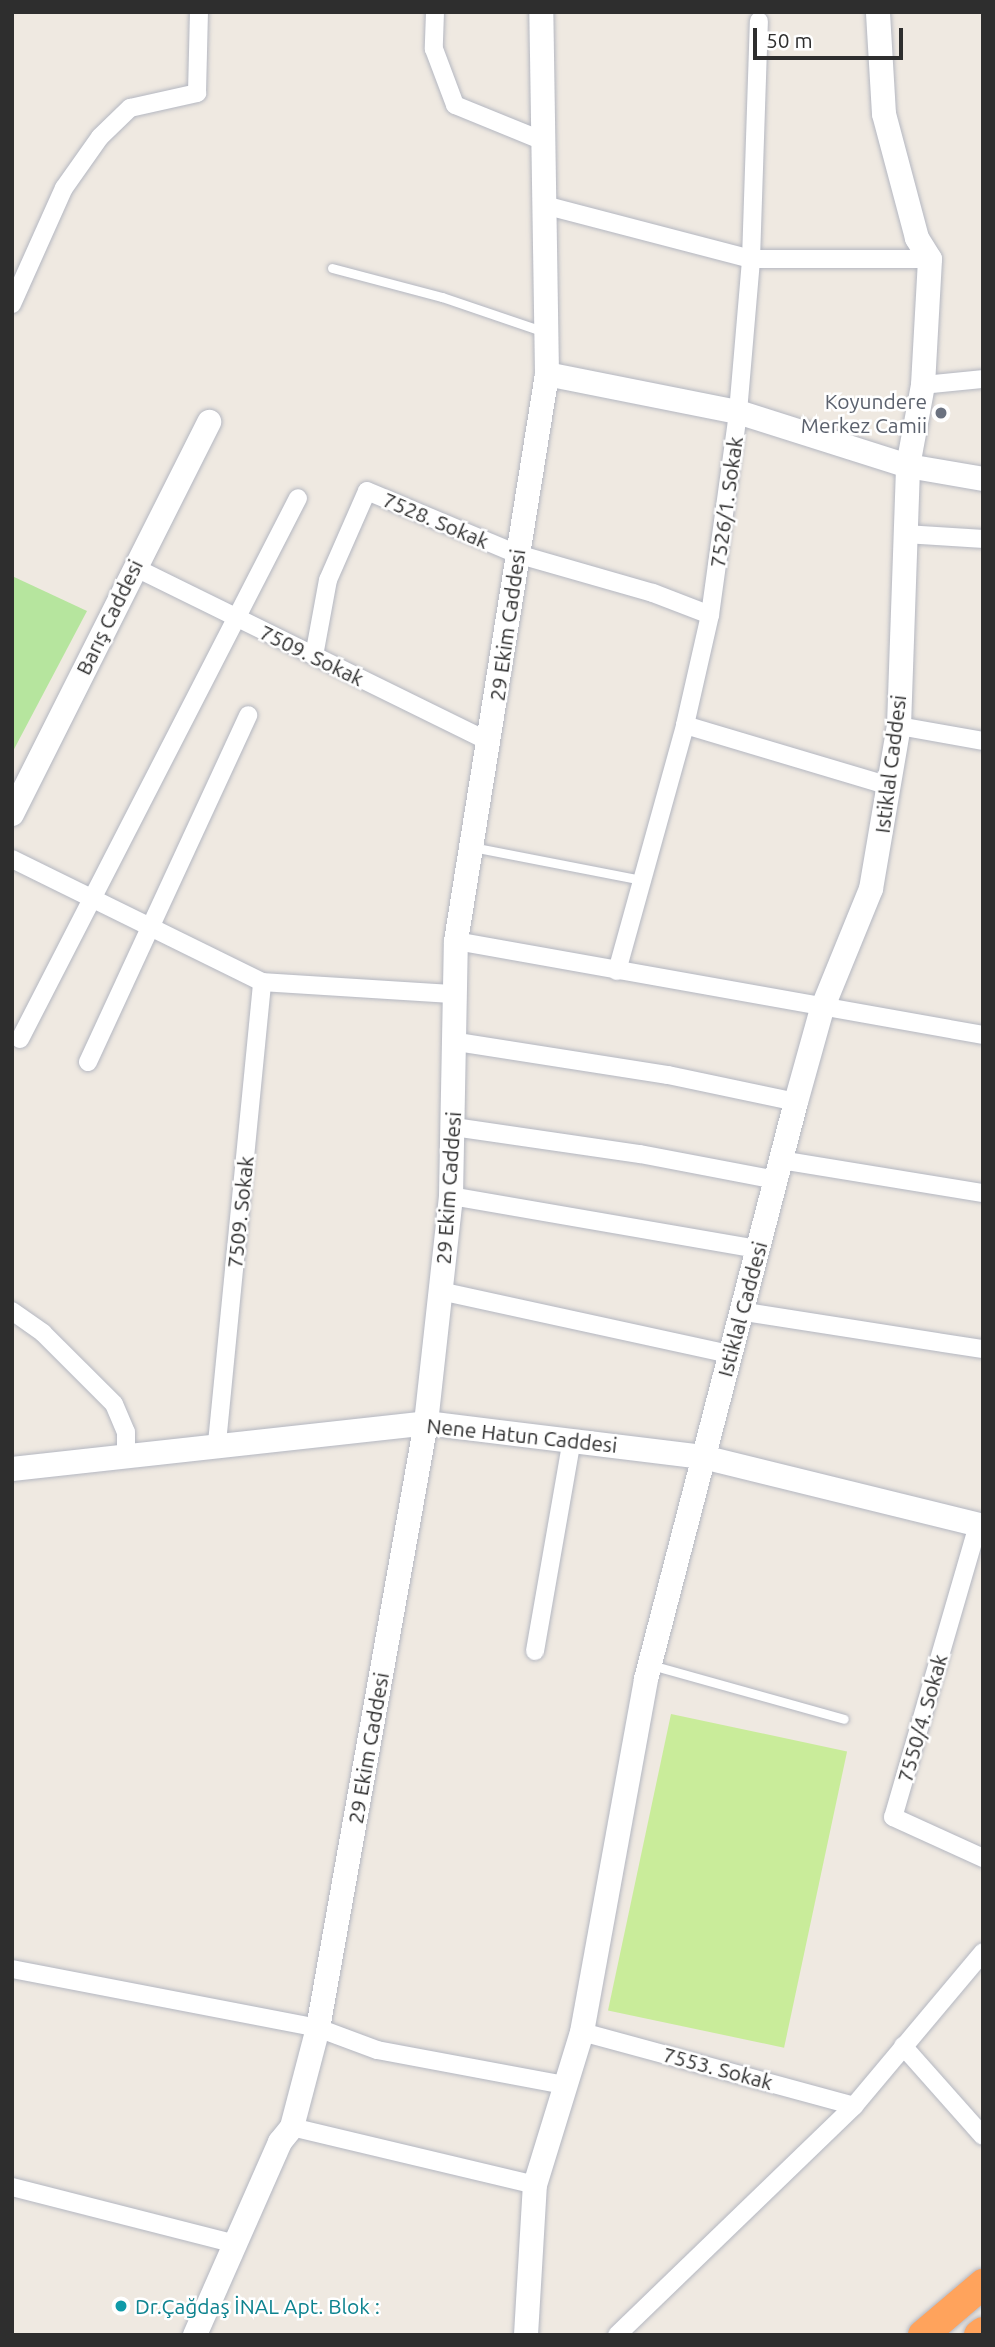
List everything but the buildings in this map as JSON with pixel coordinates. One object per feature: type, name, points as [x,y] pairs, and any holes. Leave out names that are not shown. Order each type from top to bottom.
[{"type":"highway","points":[[923,2335],[983,2284]]},
{"type":"street","points":[[12,304],[64,188],[100,136],[130,108],[197,93],[199,12]]},
{"type":"street","points":[[435,12],[434,49],[455,105],[543,142]]},
{"type":"street","name":"29 Ekim Caddesi","points":[[195,2335],[281,2142],[292,2127],[318,2028],[426,1423],[451,1196],[454,1127],[451,1041],[456,941],[547,374],[541,12]]},
{"type":"street","name":"Istiklal Caddesi","points":[[526,2335],[535,2185],[582,2032],[649,1665],[739,1311],[759,1249],[822,1009],[871,889],[889,786],[898,726],[908,466],[923,386],[930,259],[917,238],[884,114],[877,12]]},
{"type":"street","name":"7526/1. Sokak","points":[[617,971],[685,726],[710,615],[738,412],[751,259],[759,21]]},
{"type":"street","points":[[544,205],[751,259],[930,259]]},
{"type":"street","points":[[547,374],[738,412],[908,466],[983,479]]},
{"type":"street","points":[[923,386],[983,379]]},
{"type":"street","name":"Barış Caddesi","points":[[12,814],[209,422]]},
{"type":"street","name":"7528. Sokak","points":[[314,656],[328,580],[367,491],[517,554],[653,593],[710,615]]},
{"type":"street","points":[[20,1040],[298,498]]},
{"type":"street","points":[[906,534],[983,538]]},
{"type":"street","name":"7509. Sokak","points":[[134,567],[489,741]]},
{"type":"street","points":[[88,1062],[248,715]]},
{"type":"street","points":[[685,726],[889,786]]},
{"type":"street","points":[[898,726],[983,741]]},
{"type":"street","points":[[12,859],[262,982],[455,994]]},
{"type":"street","points":[[456,941],[822,1009],[983,1035]]},
{"type":"street","name":"7509. Sokak","points":[[217,1443],[262,982]]},
{"type":"street","points":[[451,1041],[668,1075],[796,1102]]},
{"type":"street","points":[[454,1127],[640,1154],[983,1193]]},
{"type":"street","points":[[451,1196],[759,1249]]},
{"type":"street","points":[[440,1291],[729,1354]]},
{"type":"street","points":[[12,1311],[43,1333],[114,1404],[126,1432],[126,1454]]},
{"type":"street","points":[[739,1311],[983,1349]]},
{"type":"street","name":"Nene Hatun Caddesi","points":[[12,1469],[217,1443],[426,1423],[703,1457],[980,1525]]},
{"type":"street","points":[[536,1651],[572,1439]]},
{"type":"street","name":"7550/4. Sokak","points":[[980,1525],[893,1817],[983,1858]]},
{"type":"street","points":[[617,2335],[854,2106],[983,1952]]},
{"type":"street","points":[[12,1969],[318,2028],[377,2050],[564,2085]]},
{"type":"street","name":"7553. Sokak","points":[[582,2032],[854,2106]]},
{"type":"street","points":[[903,2046],[983,2136]]},
{"type":"street","points":[[292,2127],[535,2185]]},
{"type":"street","points":[[12,2187],[235,2244]]},
{"type":"lane","points":[[332,268],[442,297],[546,333]]},
{"type":"lane","points":[[472,848],[642,880]]},
{"type":"lane","points":[[649,1665],[844,1719]]},
{"type":"green space","points":[[12,576],[87,611],[12,753]]},
{"type":"green space","points":[[671,1714],[847,1751],[784,2048],[608,2010]]},
{"type":"place","name":"Koyundere Merkez Camii","points":[[941,413]]},
{"type":"place","name":"Dr.Çağdaş İNAL Apt. Blok :","points":[[121,2306]]}]
